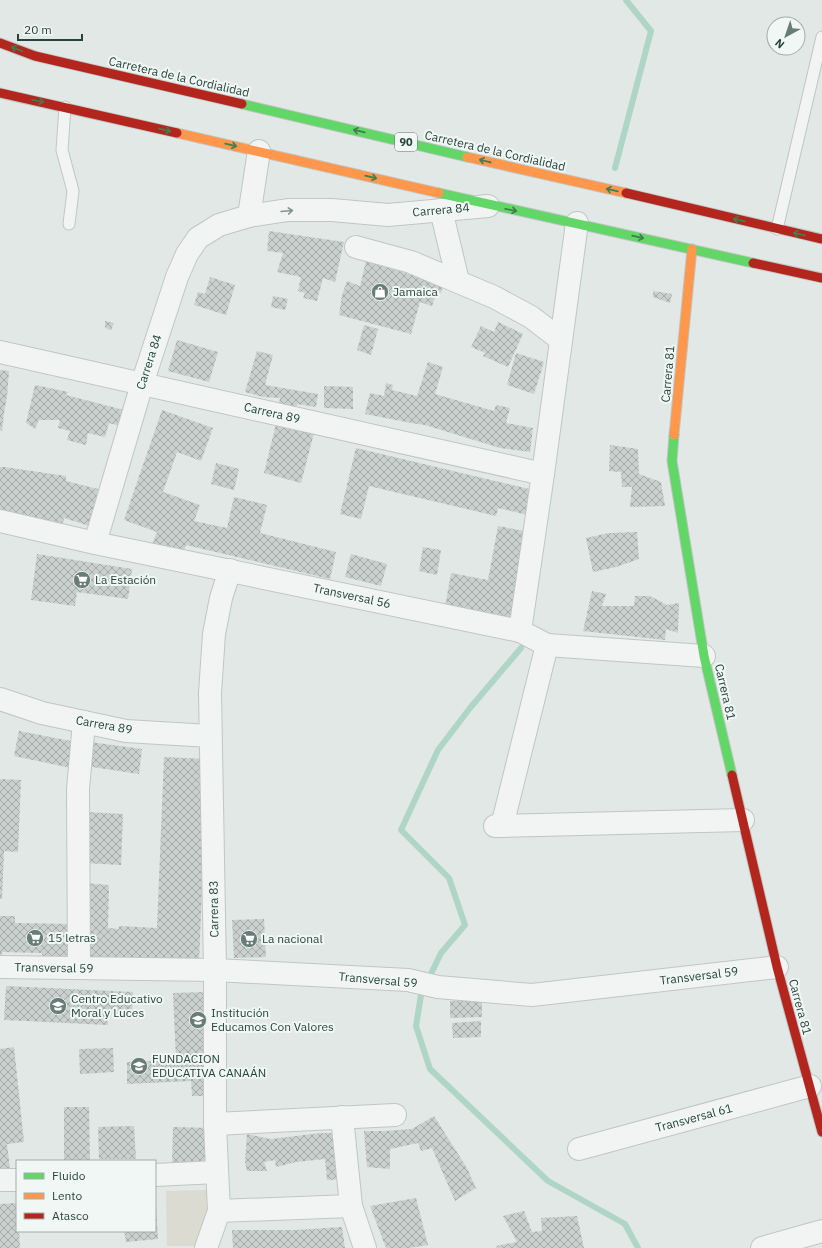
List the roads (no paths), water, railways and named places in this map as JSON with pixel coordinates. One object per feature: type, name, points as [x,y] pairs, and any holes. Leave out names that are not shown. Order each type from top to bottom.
[{"type":"main road","name":"Carretera de la Cordialidad","points":[[0,42],[34,56],[822,239]]},
{"type":"main road","points":[[0,93],[259,151],[491,206],[577,223],[822,278]]},
{"type":"main road","name":"Carrera 81","points":[[692,249],[672,461],[704,656],[777,966],[822,1132]]},
{"type":"street","points":[[249,216],[259,151]]},
{"type":"street","name":"Carrera 84","points":[[95,543],[142,384],[177,277],[187,254],[198,238],[219,225],[249,216],[288,210],[332,210],[388,215],[491,206]]},
{"type":"street","points":[[441,210],[458,281]]},
{"type":"street","points":[[520,631],[577,223]]},
{"type":"street","points":[[356,247],[410,262],[494,297],[531,317],[561,340]]},
{"type":"street","name":"Carrera 89","points":[[0,352],[543,474]]},
{"type":"street","name":"Transversal 56","points":[[0,521],[95,543],[520,631],[547,645],[704,656]]},
{"type":"street","name":"Carrera 83","points":[[206,1248],[219,1211],[215,1124],[215,970],[210,693],[214,634],[221,598],[230,570]]},
{"type":"street","points":[[547,645],[498,826],[743,820]]},
{"type":"street","name":"Carrera 89","points":[[0,699],[42,713],[126,731],[210,736]]},
{"type":"street","points":[[79,968],[78,789],[84,722]]},
{"type":"street","name":"Transversal 59","points":[[0,966],[215,970],[408,980],[438,987],[532,995],[777,966]]},
{"type":"street","name":"Transversal 61","points":[[579,1149],[810,1086]]},
{"type":"street","points":[[215,1124],[395,1115]]},
{"type":"street","points":[[342,1117],[351,1206],[365,1248]]},
{"type":"street","points":[[156,1175],[217,1172]]},
{"type":"street","points":[[0,1180],[16,1180]]},
{"type":"street","points":[[219,1211],[351,1206]]},
{"type":"street","points":[[762,1248],[822,1230]]},
{"type":"lane","points":[[777,228],[822,37]]},
{"type":"lane","points":[[65,107],[62,150],[74,191],[69,224]]},
{"type":"waterway","points":[[615,168],[651,31],[626,0]]},
{"type":"waterway","points":[[428,980],[441,953],[465,925],[449,878],[401,830],[438,750],[470,708],[521,648]]},
{"type":"waterway","points":[[424,988],[421,995],[416,1026],[430,1069],[548,1181],[625,1224],[638,1248]]},
{"type":"place","name":"Jamaica","points":[[380,292]]},
{"type":"place","name":"La Estación","points":[[82,580]]},
{"type":"place","name":"15 letras","points":[[35,938]]},
{"type":"place","name":"La nacional","points":[[249,939]]},
{"type":"place","name":"Centro Educativo Moral y Luces","points":[[58,1006]]},
{"type":"place","name":"Institución Educamos Con Valores","points":[[198,1020]]},
{"type":"place","name":"FUNDACION EDUCATIVA CANAÁN","points":[[139,1066]]}]
